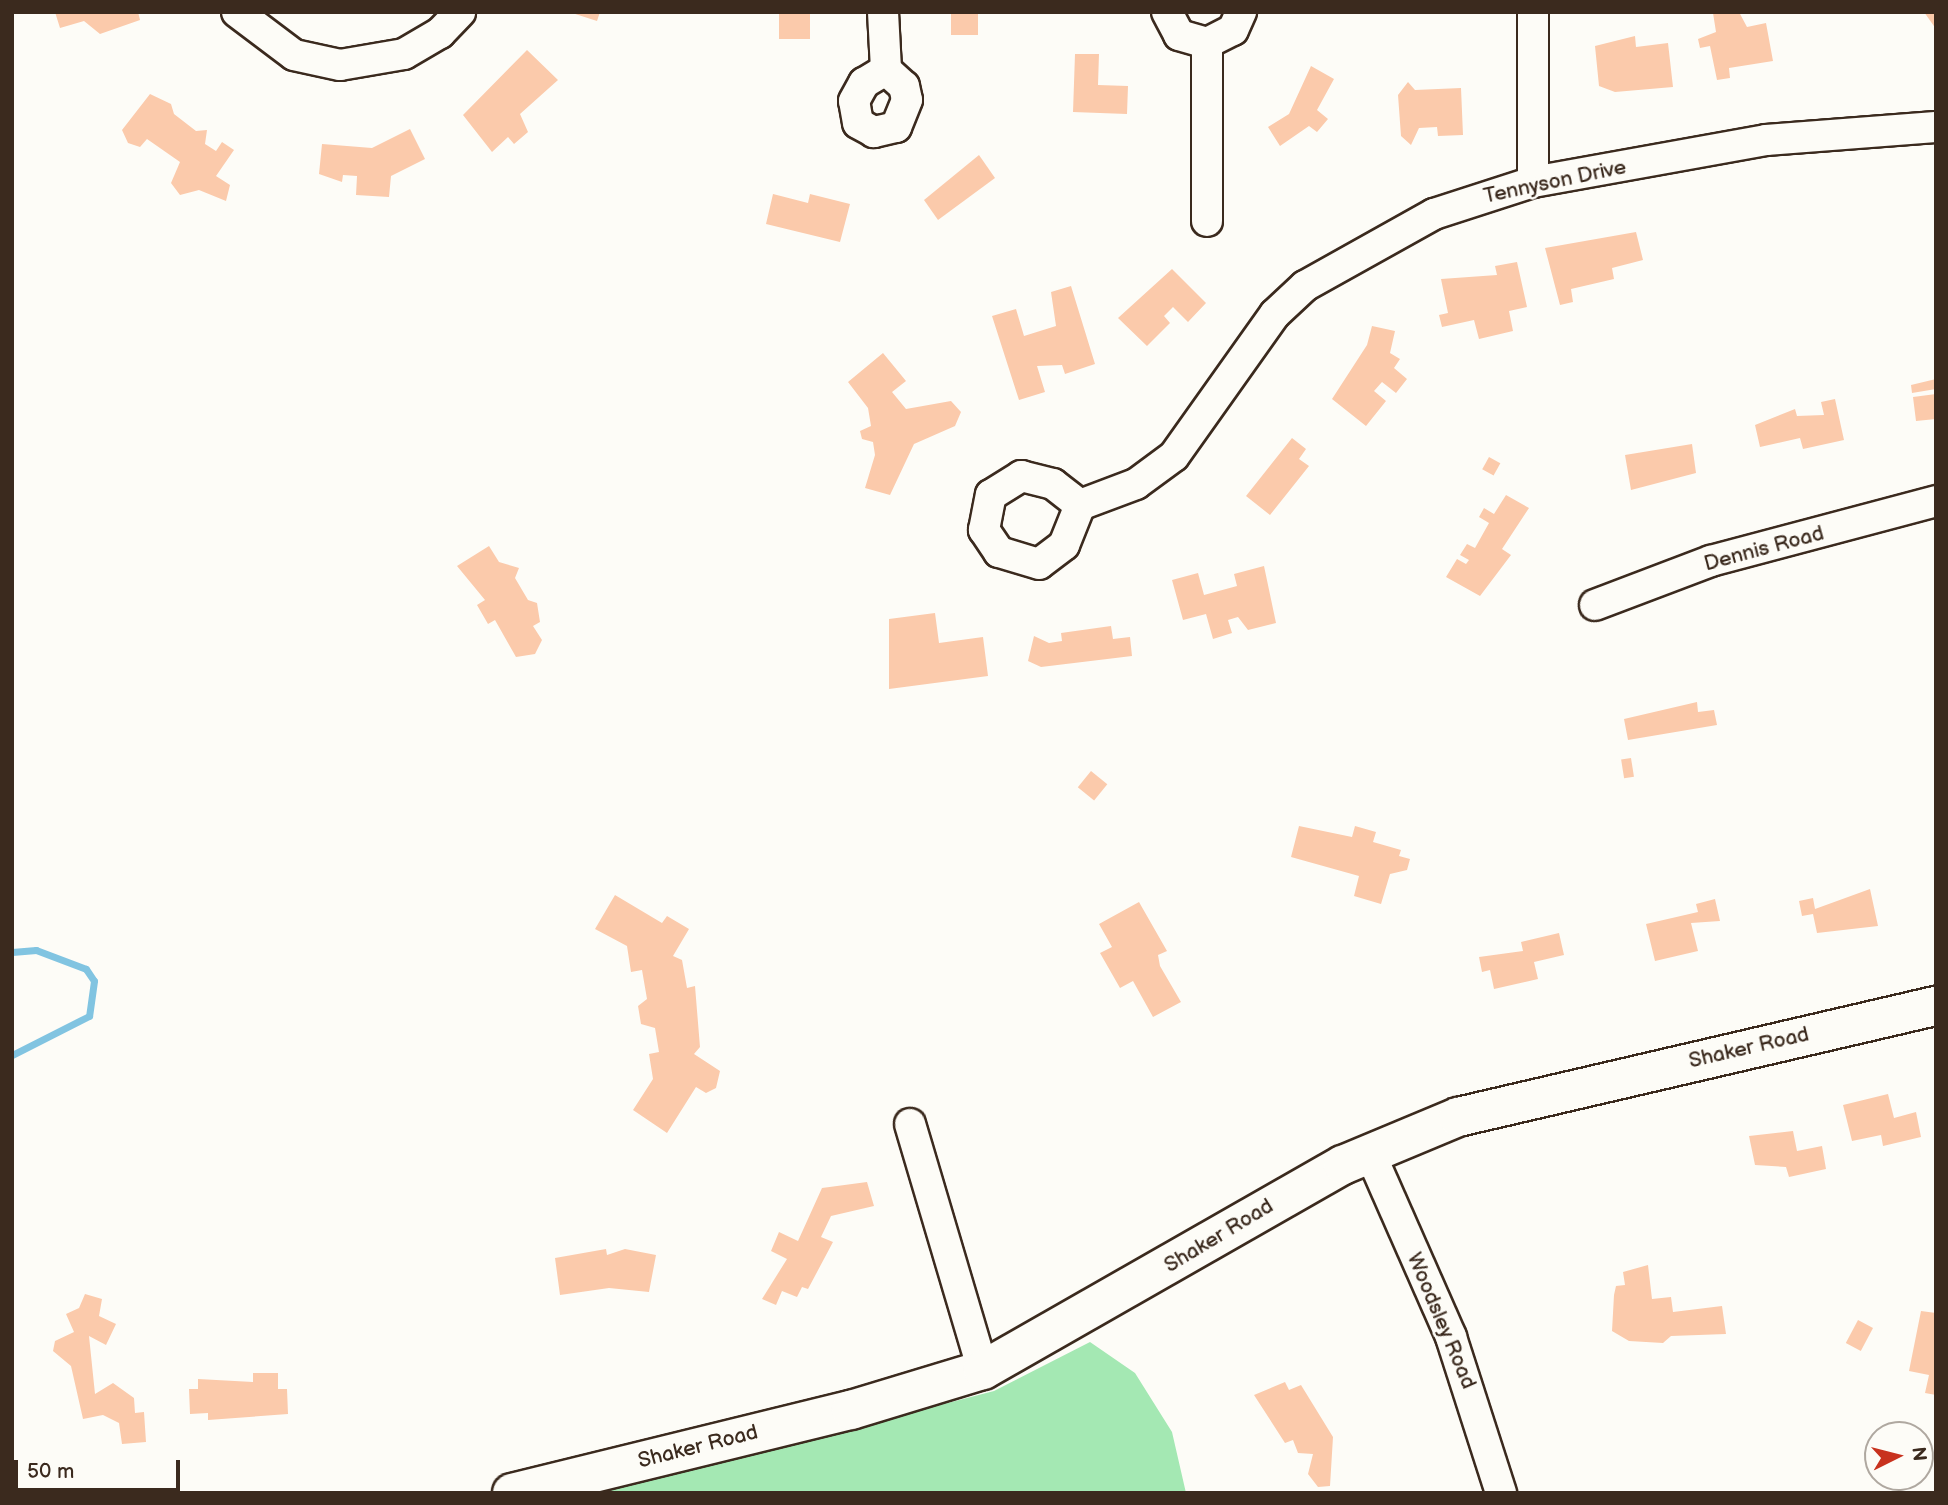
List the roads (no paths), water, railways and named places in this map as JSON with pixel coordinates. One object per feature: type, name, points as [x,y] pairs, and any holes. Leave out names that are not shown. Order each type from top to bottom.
[{"type":"main road","name":"Shaker Road","points":[[512,1493],[851,1410],[983,1370],[1370,1153],[1501,1104],[1936,1006]]},
{"type":"street","points":[[237,12],[294,55],[340,65],[404,54],[440,33],[460,12]]},
{"type":"street","points":[[883,12],[887,70]]},
{"type":"street","points":[[1167,12],[1179,35],[1207,43],[1233,30],[1241,12]]},
{"type":"street","points":[[1533,12],[1533,182]]},
{"type":"street","points":[[1207,43],[1207,221]]},
{"type":"street","name":"Tennyson Drive","points":[[1080,505],[1136,484],[1174,456],[1275,314],[1305,286],[1434,214],[1533,182],[1766,139],[1936,127]]},
{"type":"street","name":"Dennis Road","points":[[1595,605],[1711,561],[1936,501]]},
{"type":"street","points":[[910,1124],[983,1370]]},
{"type":"street","name":"Woodsley Road","points":[[1370,1153],[1451,1337],[1501,1493]]},
{"type":"waterway","points":[[12,952],[36,950],[86,969],[94,981],[89,1016],[12,1055]]}]
